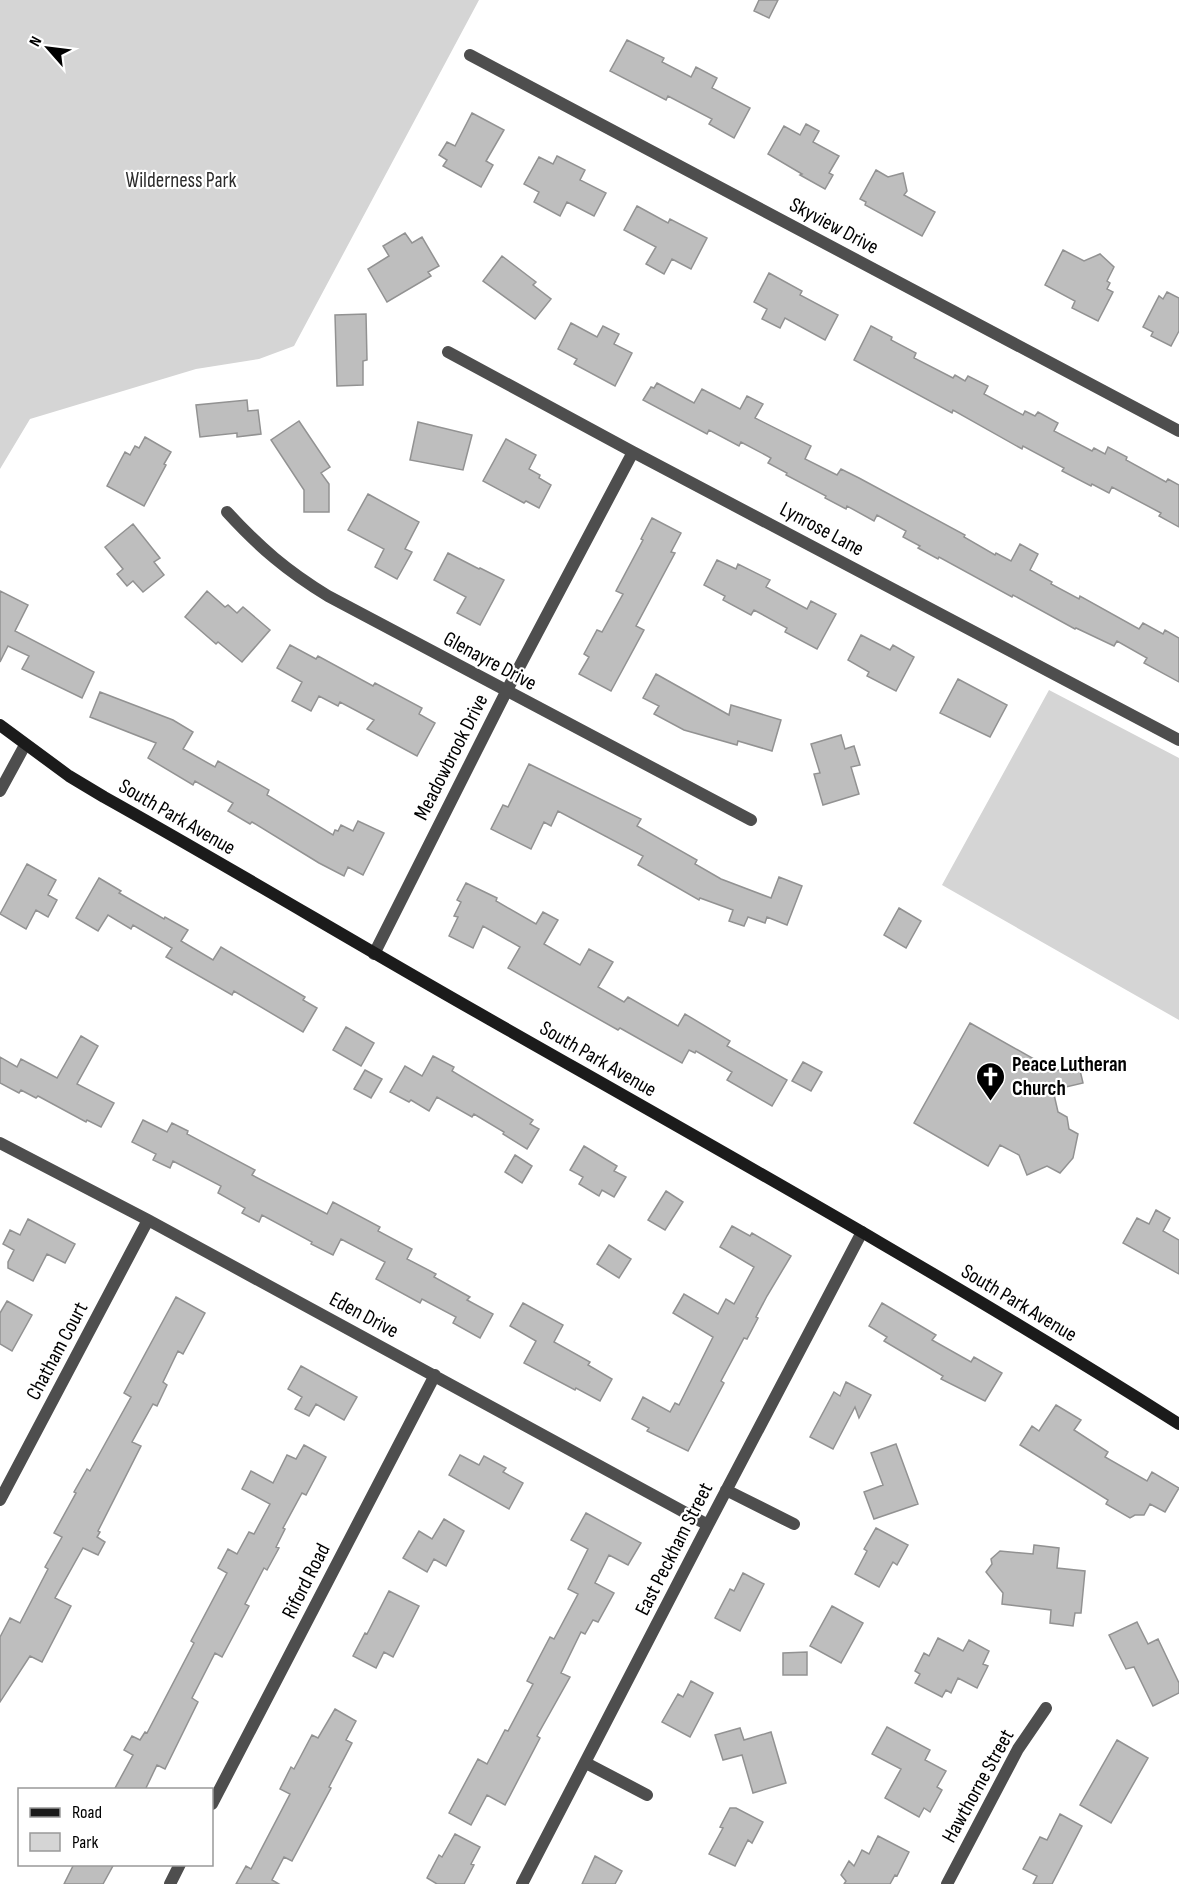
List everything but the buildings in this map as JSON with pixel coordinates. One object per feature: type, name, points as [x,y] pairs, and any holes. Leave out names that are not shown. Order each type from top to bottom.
[{"type":"main road","name":"South Park Avenue","points":[[0,725],[69,776],[104,797],[862,1232],[1050,1343],[1179,1424]]},
{"type":"street","name":"Skyview Drive","points":[[470,55],[1179,431]]},
{"type":"street","name":"Lynrose Lane","points":[[448,352],[1179,740]]},
{"type":"street","name":"Meadowbrook Drive","points":[[374,954],[506,692],[633,452]]},
{"type":"street","name":"Glenayre Drive","points":[[227,512],[268,553],[301,580],[328,596],[751,820]]},
{"type":"street","points":[[0,791],[25,745]]},
{"type":"street","name":"Eden Drive","points":[[0,1143],[148,1220],[708,1525]]},
{"type":"street","name":"Chatham Court","points":[[0,1500],[148,1220]]},
{"type":"street","name":"East Peckham Street","points":[[522,1884],[862,1232]]},
{"type":"street","name":"Riford Road","points":[[213,1802],[435,1376]]},
{"type":"street","points":[[726,1490],[794,1524]]},
{"type":"street","name":"Hawthorne Street","points":[[947,1884],[1018,1749],[1046,1708]]},
{"type":"street","points":[[586,1763],[647,1795]]},
{"type":"street","points":[[170,1884],[179,1866]]},
{"type":"green space","name":"Wilderness Park","points":[[0,0],[479,0],[294,346],[259,359],[196,369],[30,419],[0,469]]},
{"type":"green space","points":[[1049,690],[1179,758],[1179,1020],[942,885]]},
{"type":"place","name":"Peace Lutheran Church","points":[[991,1102]]}]
